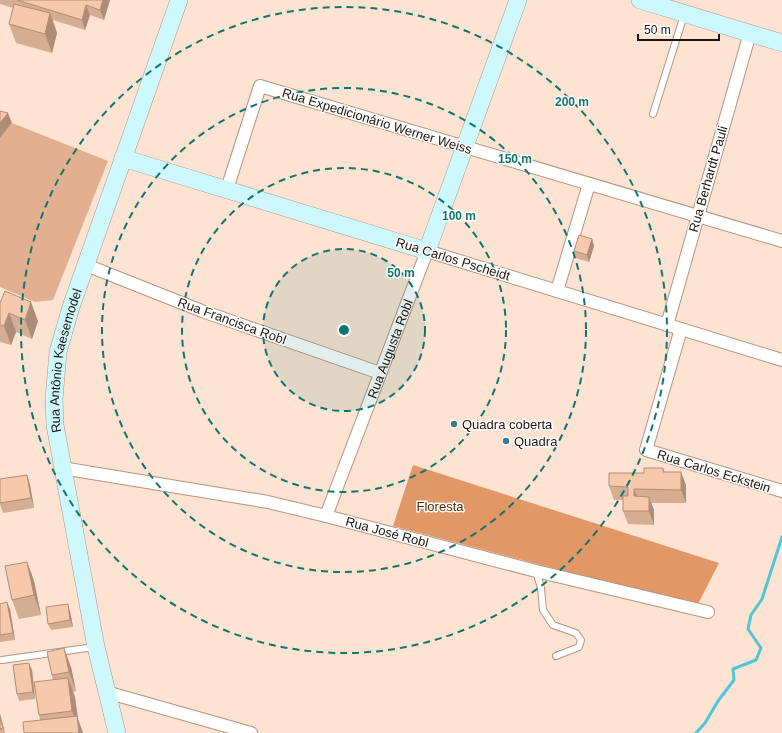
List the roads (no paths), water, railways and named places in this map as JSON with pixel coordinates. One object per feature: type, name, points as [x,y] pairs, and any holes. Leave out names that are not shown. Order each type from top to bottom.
[{"type":"main road","name":"Rua Antônio Kaesemodel","points":[[117,733],[96,647],[62,468],[55,426],[54,399],[56,374],[58,352],[64,330],[179,0]]},
{"type":"main road","name":"Rua Augusta Robl","points":[[427,251],[518,0]]},
{"type":"main road","points":[[640,0],[782,43]]},
{"type":"main road","name":"Rua Carlos Pscheidt","points":[[123,158],[427,251]]},
{"type":"street","name":"Rua Berhardt Pauli","points":[[667,325],[750,33]]},
{"type":"street","name":"Rua Expedicionário Werner Weiss","points":[[227,189],[260,86],[782,241]]},
{"type":"street","points":[[557,291],[589,184]]},
{"type":"street","name":"Rua Carlos Pscheidt","points":[[427,251],[782,360]]},
{"type":"street","name":"Rua Augusta Robl","points":[[326,516],[427,251]]},
{"type":"street","name":"Rua Francisca Robl","points":[[86,265],[202,311],[380,373]]},
{"type":"street","name":"Rua Carlos Eckstein","points":[[681,329],[646,450],[782,491]]},
{"type":"street","name":"Rua José Robl","points":[[62,468],[268,502],[536,571],[708,612]]},
{"type":"street","points":[[106,692],[251,733]]},
{"type":"lane","points":[[653,114],[685,14]]},
{"type":"lane","points":[[536,571],[541,588],[543,610],[553,625],[576,633],[581,640],[579,647],[556,656]]},
{"type":"lane","points":[[2,660],[96,647]]},
{"type":"waterway","points":[[696,733],[705,723],[718,701],[734,680],[733,669],[756,660],[761,648],[748,629],[751,615],[762,599],[782,537]]},
{"type":"place","name":"Quadra coberta","points":[[454,424]]},
{"type":"place","name":"Quadra","points":[[506,441]]},
{"type":"park label","name":"Floresta","points":[[440,506]]}]
